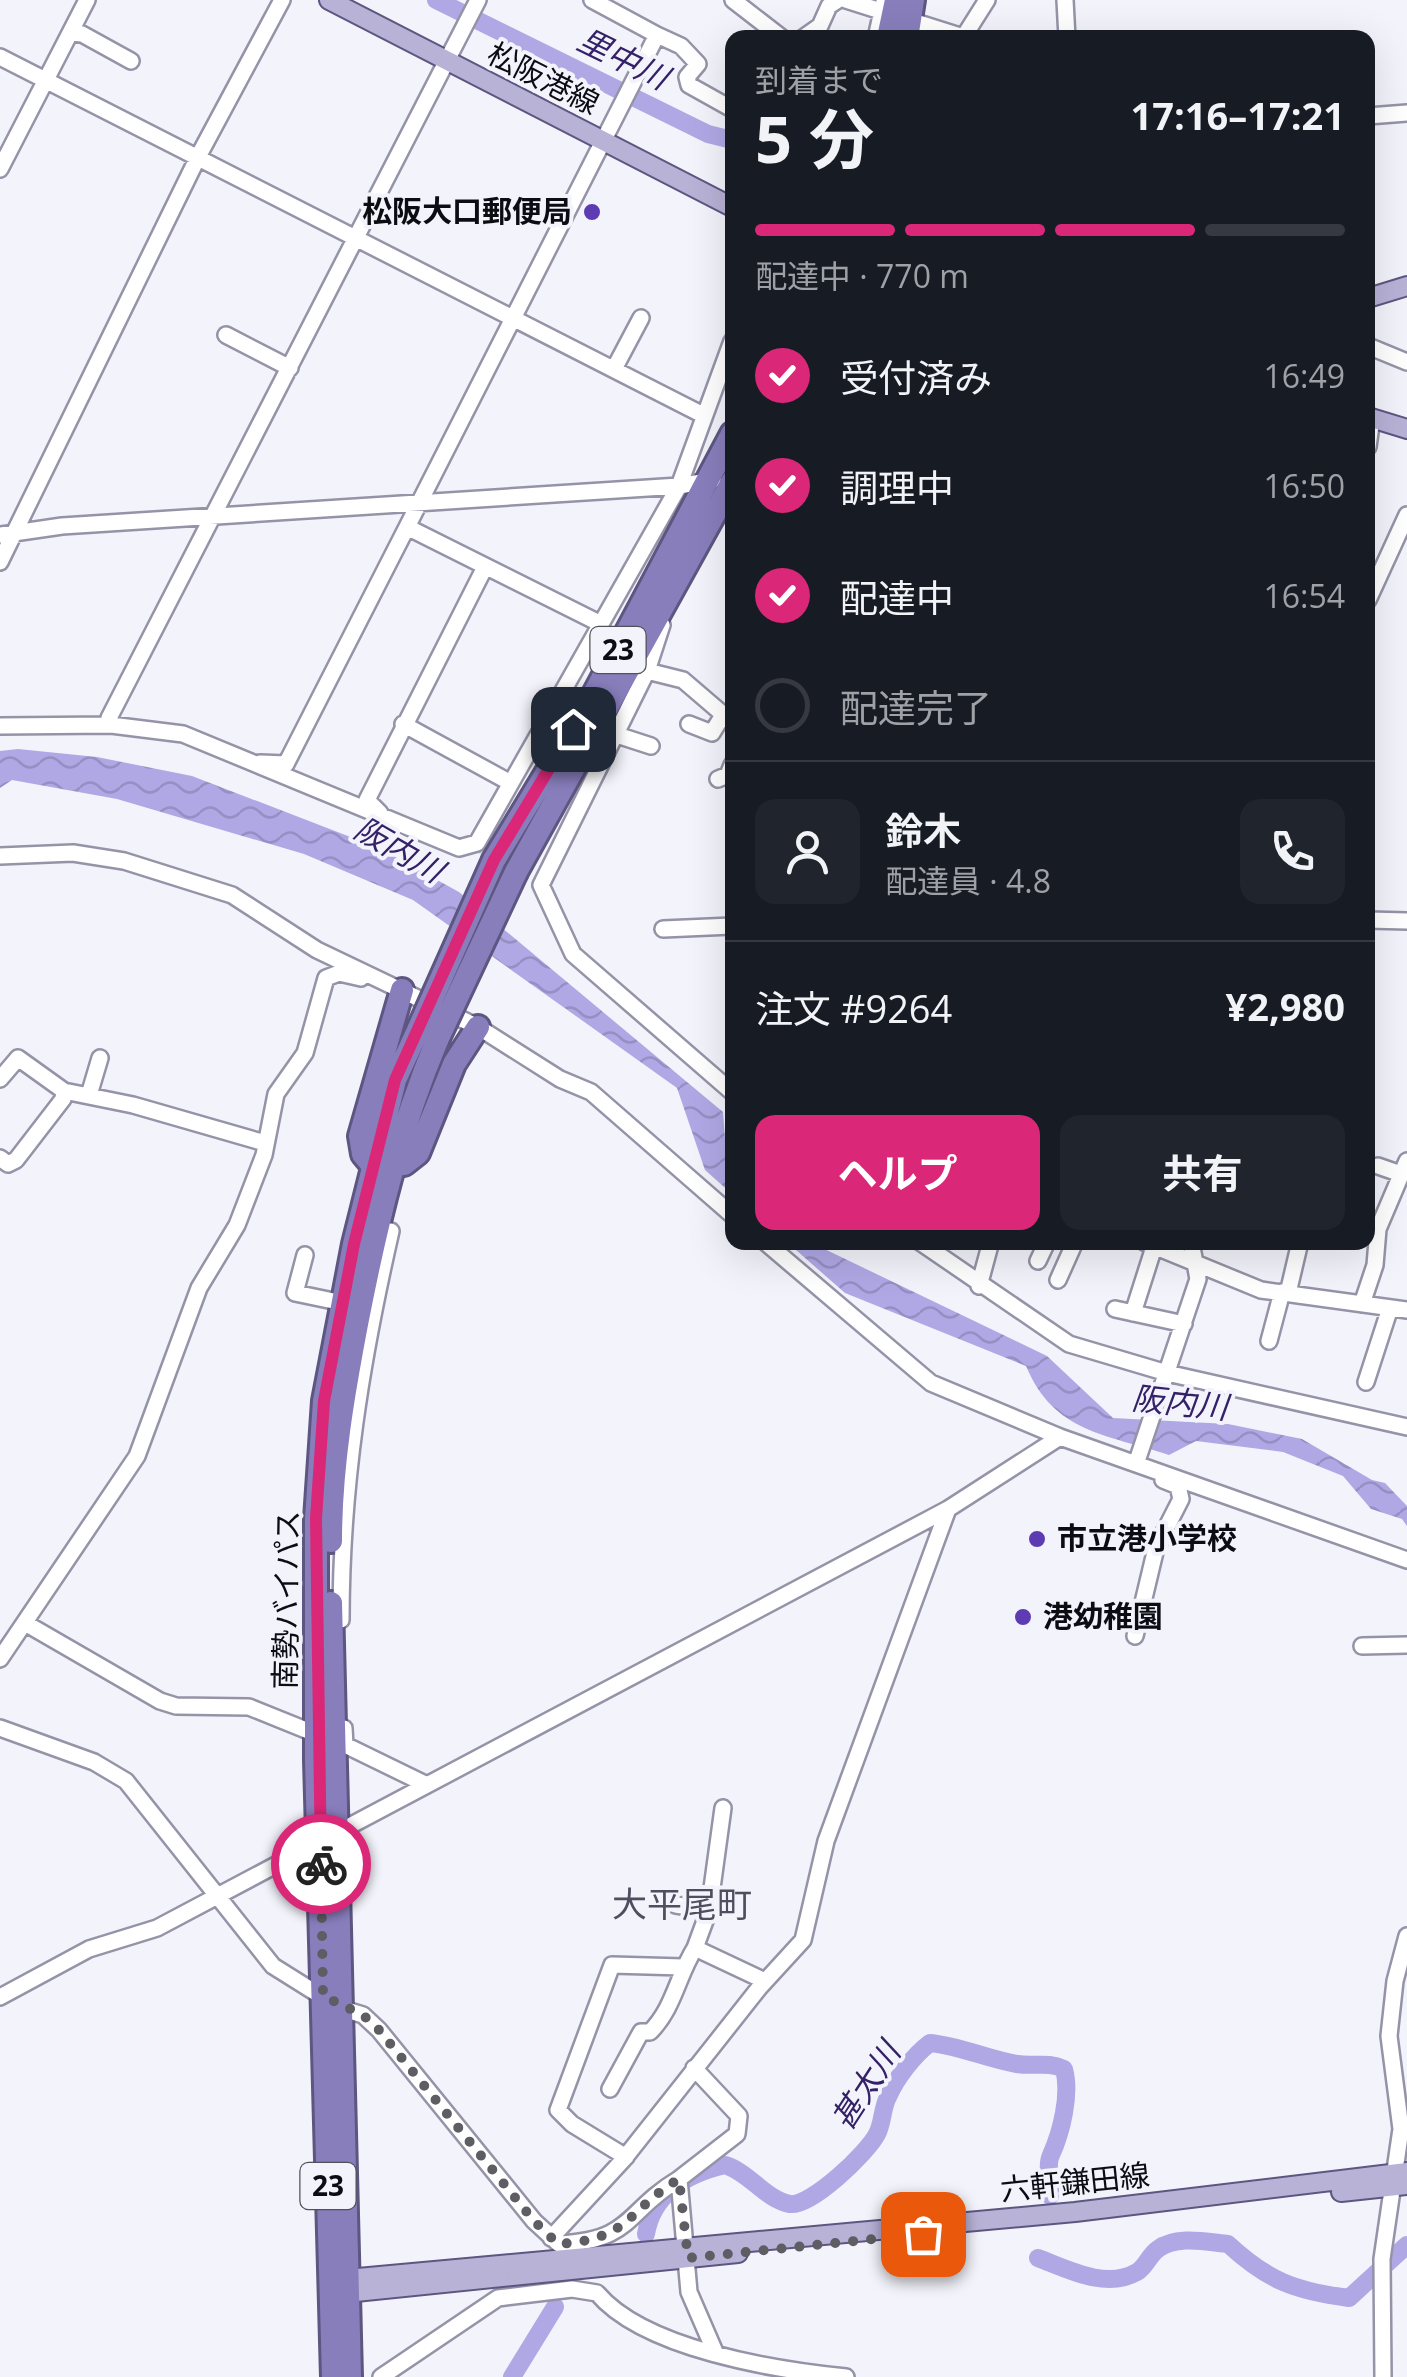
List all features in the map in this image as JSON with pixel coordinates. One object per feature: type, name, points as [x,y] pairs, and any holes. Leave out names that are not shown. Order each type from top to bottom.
[{"type":"highway","name":"南勢バイパス","points":[[350,2377],[339,2287],[316,1518],[324,1401],[343,1303],[382,1166],[494,860],[593,696],[725,447]]},
{"type":"highway","name":"南勢バイパス","points":[[428,1033],[590,746],[725,492]]},
{"type":"highway","points":[[402,990],[360,1136],[364,1154],[382,1166],[404,1164],[418,1153],[454,1064],[478,1027]]},
{"type":"highway","name":"南勢バイパス","points":[[328,1838],[331,1530],[340,1414],[382,1166]]},
{"type":"highway","name":"南勢バイパス","points":[[333,2377],[339,2287]]},
{"type":"main road","name":"松阪港線","points":[[329,0],[725,203]]},
{"type":"main road","points":[[1375,296],[1407,286]]},
{"type":"main road","points":[[1375,419],[1407,429]]},
{"type":"main road","name":"六軒鎌田線","points":[[339,2287],[1401,2179]]},
{"type":"street","points":[[0,169],[87,0]]},
{"type":"street","points":[[0,562],[7,535],[282,0]]},
{"type":"street","points":[[592,0],[680,46],[698,64],[688,78],[690,85],[725,106]]},
{"type":"street","points":[[733,0],[772,30]]},
{"type":"street","points":[[846,0],[898,11],[946,30]]},
{"type":"street","points":[[968,30],[987,0]]},
{"type":"street","points":[[1065,0],[1067,30]]},
{"type":"street","points":[[823,30],[830,2]]},
{"type":"street","points":[[111,725],[109,718],[472,11]]},
{"type":"street","points":[[70,33],[82,34],[131,60]]},
{"type":"street","points":[[251,763],[286,764],[516,320],[657,34]]},
{"type":"street","points":[[0,57],[702,415]]},
{"type":"street","points":[[1375,115],[1407,113]]},
{"type":"street","points":[[614,369],[642,318]]},
{"type":"street","points":[[226,335],[290,368]]},
{"type":"street","points":[[1375,349],[1407,362]]},
{"type":"street","points":[[0,726],[111,725],[183,734],[459,848],[477,843],[679,486],[725,358]]},
{"type":"street","points":[[7,535],[62,526],[418,505],[725,479]]},
{"type":"street","points":[[1375,582],[1407,516]]},
{"type":"street","points":[[406,528],[601,624]]},
{"type":"street","points":[[386,820],[368,800],[484,567]]},
{"type":"street","points":[[665,600],[670,603],[646,671],[541,884],[573,954],[725,1086]]},
{"type":"street","points":[[646,671],[683,680],[725,716]]},
{"type":"street","points":[[689,724],[712,733],[725,722]]},
{"type":"street","points":[[404,724],[509,782]]},
{"type":"street","points":[[617,735],[652,746]]},
{"type":"street","points":[[0,856],[73,853],[124,860],[232,895],[316,950],[478,1027],[560,1079],[590,1092],[725,1208]]},
{"type":"street","points":[[1375,920],[1407,922]]},
{"type":"street","points":[[662,929],[725,926]]},
{"type":"street","points":[[0,1659],[26,1623],[40,1594],[137,1456],[199,1288],[237,1225],[265,1143],[276,1094],[305,1053],[326,978],[340,973],[375,978]]},
{"type":"street","points":[[0,1079],[18,1058],[64,1091],[265,1143]]},
{"type":"street","points":[[89,1095],[100,1058]]},
{"type":"street","points":[[0,1158],[8,1164],[16,1160],[63,1099],[64,1091]]},
{"type":"street","points":[[1362,1304],[1375,1265],[1378,1229],[1404,1168],[1378,1166]]},
{"type":"street","points":[[1389,1201],[1407,1207]]},
{"type":"street","points":[[390,1231],[360,1362],[341,1524],[344,1730],[345,1745],[425,1784]]},
{"type":"street","points":[[774,1250],[931,1383],[1060,1438],[1407,1560]]},
{"type":"street","points":[[943,1250],[980,1286],[1069,1344],[1166,1376],[1407,1427]]},
{"type":"street","points":[[980,1286],[988,1250]]},
{"type":"street","points":[[1038,1261],[1043,1250]]},
{"type":"street","points":[[1058,1280],[1071,1250]]},
{"type":"street","points":[[1132,1313],[1148,1250]]},
{"type":"street","points":[[1161,1250],[1261,1290],[1398,1309],[1366,1382]]},
{"type":"street","points":[[1142,1464],[1198,1266],[1193,1250]]},
{"type":"street","points":[[1269,1342],[1298,1250]]},
{"type":"street","points":[[305,1255],[295,1292],[343,1303]]},
{"type":"street","points":[[1115,1309],[1184,1324]]},
{"type":"street","points":[[0,1998],[89,1948],[157,1928],[328,1838],[948,1509],[1060,1438]]},
{"type":"street","points":[[1136,1636],[1156,1548],[1182,1494],[1178,1486],[1152,1476],[1142,1464]]},
{"type":"street","points":[[551,2238],[626,2157],[694,2068],[803,1940],[826,1841],[948,1509]]},
{"type":"street","points":[[26,1623],[160,1701],[176,1706],[249,1707],[306,1730]]},
{"type":"street","points":[[1362,1646],[1407,1645]]},
{"type":"street","points":[[0,1728],[94,1762],[126,1781],[273,1966],[331,2002],[363,2015],[379,2030],[551,2238],[570,2243],[619,2231],[654,2194],[681,2184],[737,2134],[739,2116],[694,2068]]},
{"type":"street","points":[[610,2090],[642,2032],[650,2032],[668,2013],[683,1968],[696,1948],[709,1910],[723,1808]]},
{"type":"street","points":[[676,1905],[709,1910]]},
{"type":"street","points":[[1383,2377],[1382,2266],[1401,2179],[1401,2128],[1389,2036],[1394,1981],[1406,1942]]},
{"type":"street","points":[[696,1948],[765,1981]]},
{"type":"street","points":[[626,2157],[572,2124],[558,2110],[612,1964],[683,1968]]},
{"type":"street","points":[[681,2184],[690,2292],[715,2352]]},
{"type":"street","points":[[381,2377],[498,2298],[572,2289],[597,2293],[612,2311],[642,2327],[715,2352],[773,2367],[846,2377]]},
{"type":"water","name":"阪内川","points":[[18,749],[97,757],[192,776],[379,848],[459,892],[723,1112],[725,1188],[705,1170],[677,1088],[413,900],[304,854],[117,799],[12,780],[0,788],[0,751]]},
{"type":"water","name":"阪内川","points":[[796,1250],[827,1250],[1047,1356],[1113,1418],[1228,1424],[1302,1439],[1372,1480],[1385,1483],[1407,1506],[1407,1526],[1402,1519],[1371,1509],[1343,1476],[1283,1452],[1196,1441],[1169,1455],[1084,1428],[1051,1405],[1026,1366],[845,1293]]},
{"type":"waterway","name":"里中川","points":[[436,0],[708,134],[725,138]]},
{"type":"waterway","name":"甚太川","points":[[646,2234],[656,2207],[674,2188],[697,2174],[725,2165],[781,2201],[799,2203],[811,2197],[838,2177],[872,2142],[896,2082],[930,2043],[1017,2064],[1064,2069],[1066,2102],[1050,2159],[1050,2196]]},
{"type":"waterway","name":"甚太川","points":[[1038,2258],[1087,2276],[1113,2279],[1137,2272],[1155,2252],[1174,2242],[1228,2244],[1256,2267],[1283,2282],[1349,2298],[1407,2245]]},
{"type":"waterway","name":"甚太川","points":[[512,2377],[555,2307]]},
{"type":"tunnel","points":[[550,714],[611,744]]},
{"type":"tunnel","points":[[477,843],[541,885]]},
{"type":"way so far","points":[[321,1864],[323,1996],[340,2008],[363,2015],[379,2030],[534,2221],[558,2244],[597,2240],[619,2231],[654,2194],[679,2179],[688,2258],[923,2234]]},
{"type":"place","name":"松阪大口郵便局","points":[[592,212]]},
{"type":"place","name":"市立港小学校","points":[[1037,1539]]},
{"type":"place","name":"港幼稚園","points":[[1023,1617]]},
{"type":"district","name":"大平尾町","points":[[682,1905]]},
{"type":"route","points":[[321,1864],[316,1760],[316,1518],[324,1401],[354,1244],[395,1080],[494,860],[573,729]]}]
